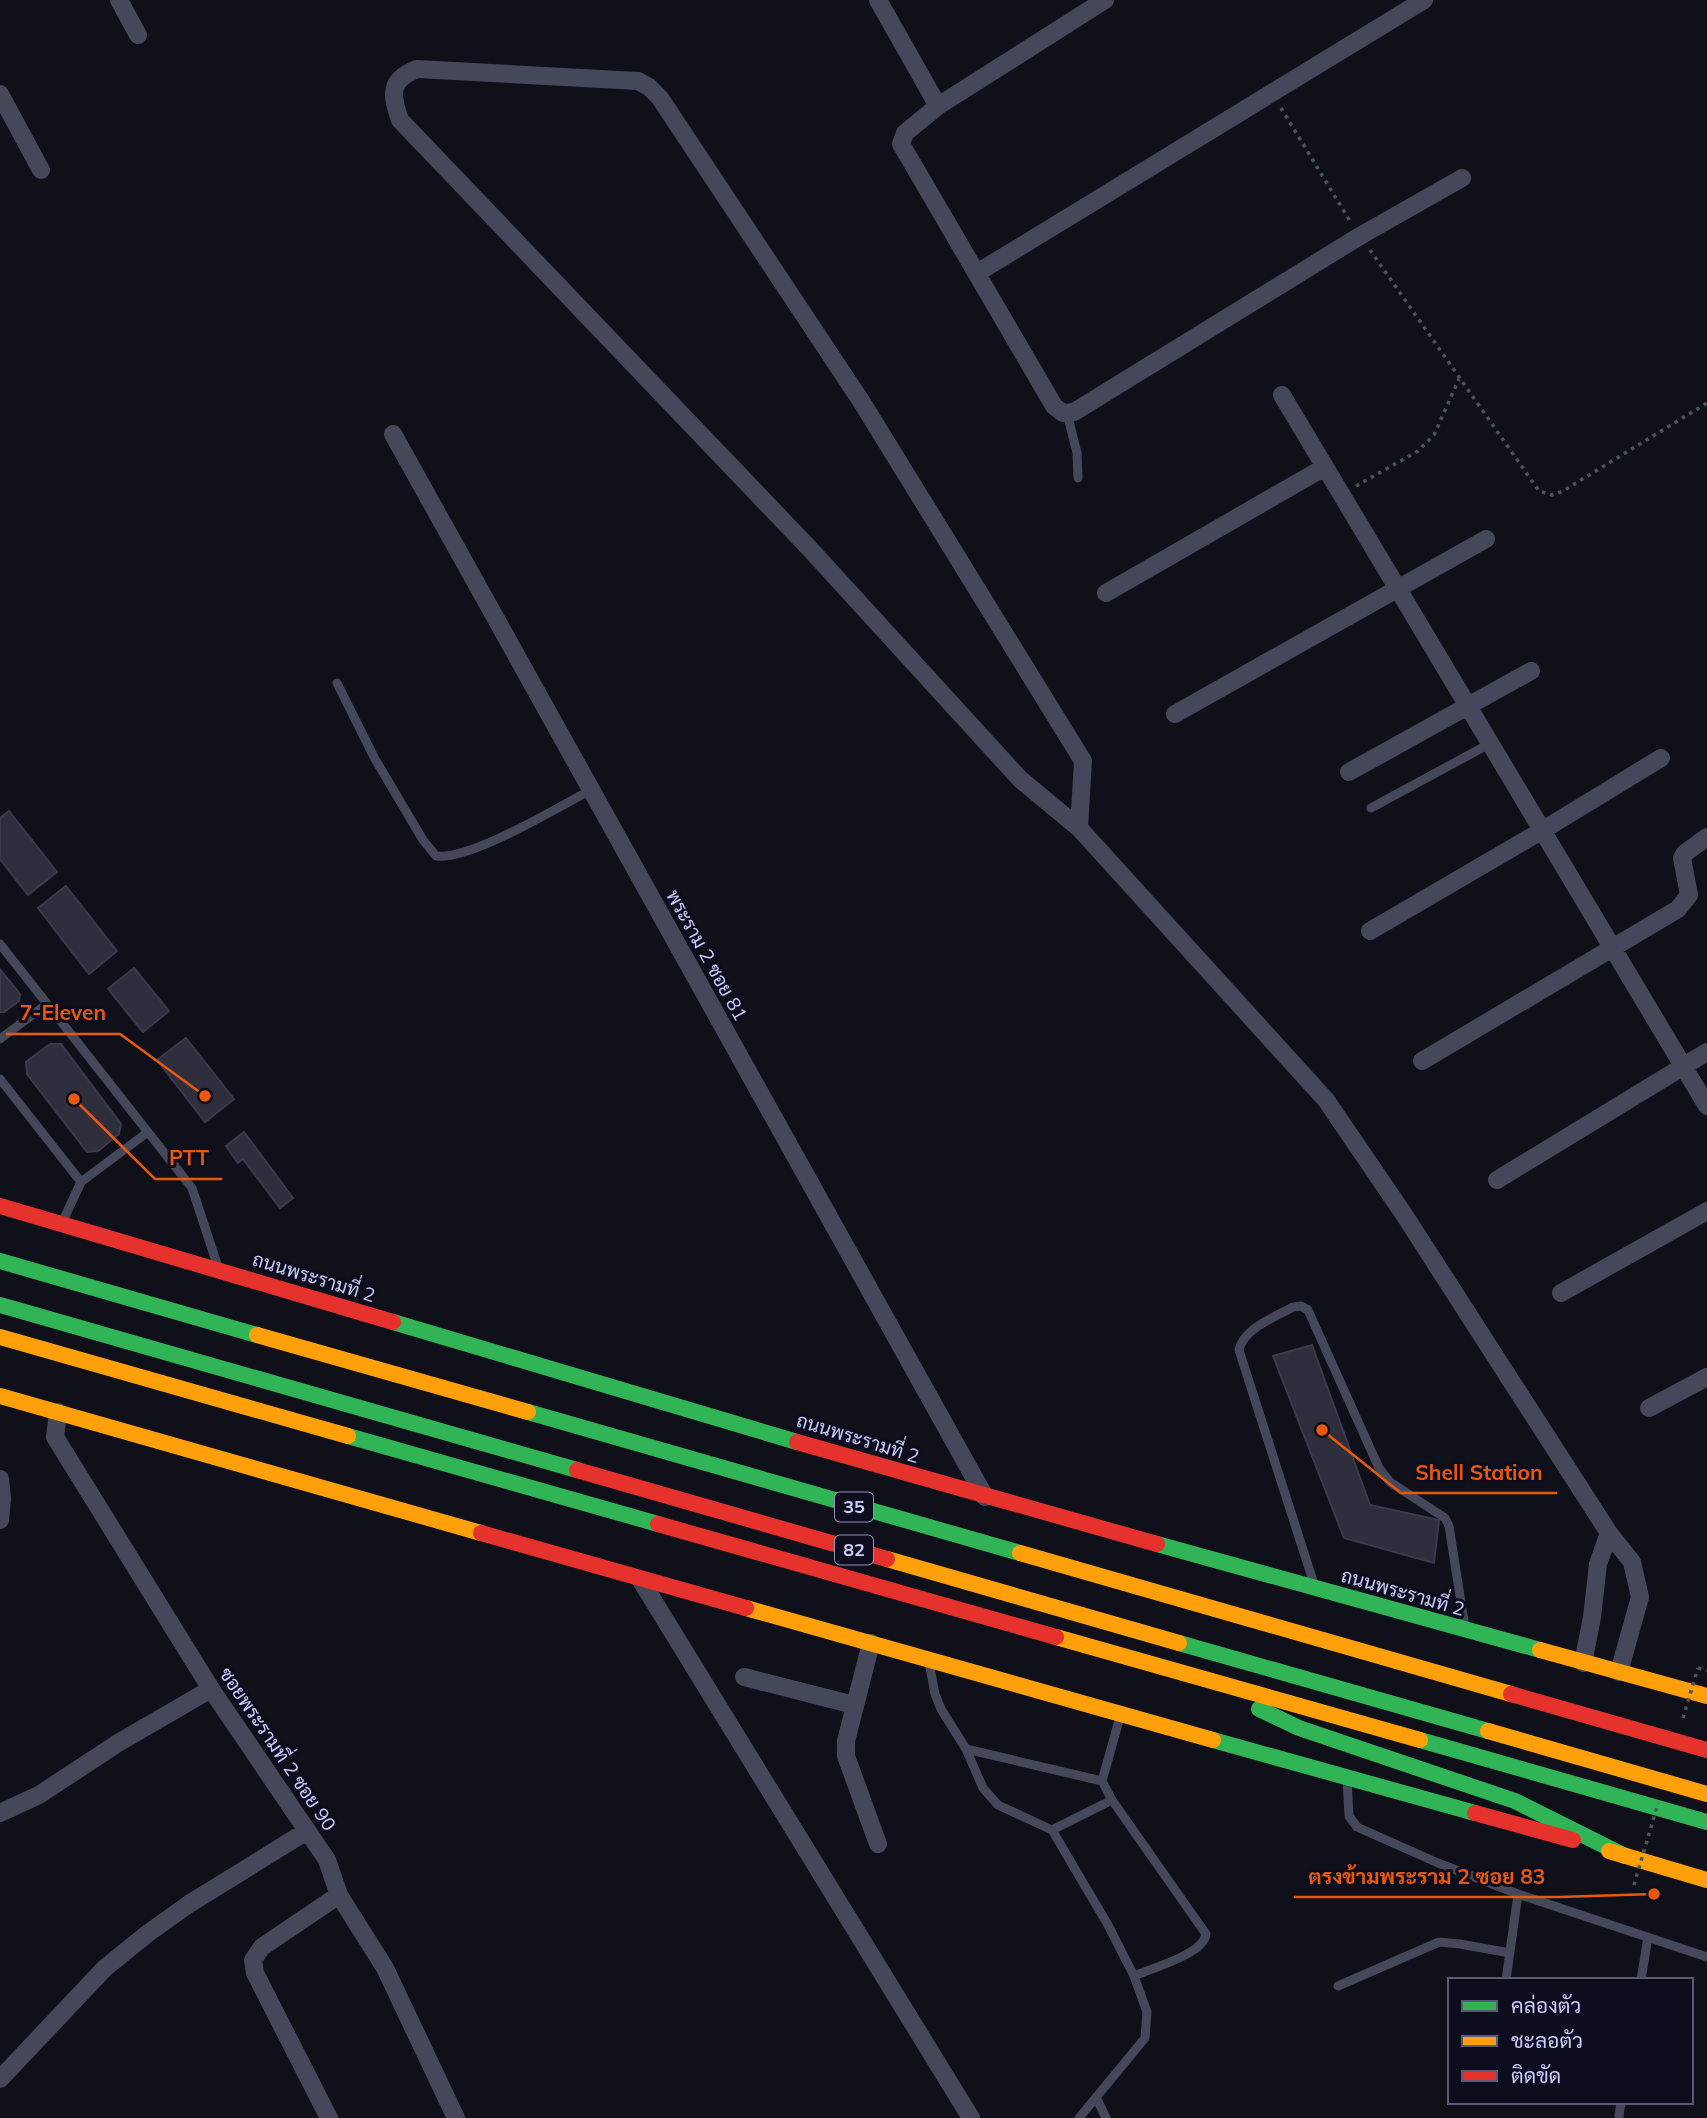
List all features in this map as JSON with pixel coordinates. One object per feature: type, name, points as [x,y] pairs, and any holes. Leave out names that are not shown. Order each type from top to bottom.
[{"type":"main road","name":"ถนนพระรามที่ 2","points":[[0,1206],[985,1497],[1707,1696]]},
{"type":"main road","name":"82","points":[[0,1261],[1707,1751]]},
{"type":"main road","name":"82","points":[[0,1305],[1707,1794]]},
{"type":"main road","points":[[0,1337],[1707,1822]]},
{"type":"main road","points":[[0,1395],[1707,1880]]},
{"type":"main road","points":[[1184,1673],[1299,1728],[1515,1801],[1625,1856]]},
{"type":"street","points":[[119,0],[138,35]]},
{"type":"street","points":[[878,0],[938,106]]},
{"type":"street","points":[[1105,0],[938,106],[901,139],[901,144],[1054,406],[1067,413],[1074,412],[1360,236],[1462,178]]},
{"type":"street","points":[[977,273],[1424,0]]},
{"type":"street","points":[[1079,828],[1083,761],[861,401],[660,98],[638,81],[417,69],[402,75],[393,100],[400,120],[810,550],[1020,779],[1079,828],[1326,1100],[1413,1228],[1609,1532],[1632,1562],[1640,1597],[1619,1672]]},
{"type":"street","points":[[0,94],[41,170]]},
{"type":"street","points":[[1282,395],[1707,1106]]},
{"type":"street","name":"พระราม 2 ซอย 81","points":[[393,434],[985,1497]]},
{"type":"street","points":[[1106,593],[1325,467]]},
{"type":"street","points":[[1175,714],[1486,539]]},
{"type":"street","points":[[1349,772],[1531,671]]},
{"type":"street","points":[[1370,931],[1661,758]]},
{"type":"street","points":[[1422,1061],[1612,950],[1684,904],[1689,895],[1682,858],[1707,837]]},
{"type":"street","points":[[1497,1180],[1707,1052]]},
{"type":"street","points":[[1561,1293],[1707,1211]]},
{"type":"street","points":[[1649,1408],[1707,1377]]},
{"type":"street","name":"ซอยพระรามที่ 2 ซอย 90","points":[[58,1412],[55,1437],[211,1689],[327,1860],[339,1895],[385,1968],[456,2118]]},
{"type":"street","points":[[0,1479],[0,1520]]},
{"type":"street","points":[[1583,1663],[1598,1564],[1609,1532]]},
{"type":"street","points":[[640,1579],[971,2118]]},
{"type":"street","points":[[871,1643],[846,1741],[846,1756],[878,1844]]},
{"type":"street","points":[[744,1677],[854,1705]]},
{"type":"street","points":[[0,1813],[38,1795],[118,1743],[211,1689]]},
{"type":"street","points":[[0,2080],[105,1968],[189,1904],[307,1831]]},
{"type":"street","points":[[328,2118],[255,1973],[253,1960],[261,1947],[339,1895]]},
{"type":"lane","points":[[1067,413],[1077,453],[1078,478]]},
{"type":"lane","points":[[337,682],[375,760],[423,840],[436,856],[461,853],[502,836],[591,790]]},
{"type":"lane","points":[[1371,808],[1491,743]]},
{"type":"lane","points":[[0,944],[192,1188],[219,1270]]},
{"type":"lane","points":[[0,1039],[47,1004]]},
{"type":"lane","points":[[0,1079],[81,1182]]},
{"type":"lane","points":[[61,1225],[81,1182],[148,1132]]},
{"type":"lane","points":[[1315,1589],[1239,1350],[1241,1341],[1249,1333],[1293,1307],[1301,1306],[1308,1310],[1379,1468],[1390,1482],[1445,1518],[1449,1525],[1466,1631]]},
{"type":"lane","points":[[929,1660],[941,1709],[966,1749],[983,1788],[998,1805],[1052,1830],[1108,1925],[1134,1976],[1147,2011],[1145,2038],[1079,2118]]},
{"type":"lane","points":[[1121,1715],[1102,1781],[1112,1800],[1206,1934],[1205,1941],[1195,1950],[1134,1976]]},
{"type":"lane","points":[[966,1749],[1102,1781]]},
{"type":"lane","points":[[1347,1777],[1349,1816],[1357,1827],[1438,1863],[1518,1894],[1707,1957]]},
{"type":"lane","points":[[1052,1830],[1112,1800]]},
{"type":"lane","points":[[1506,1978],[1518,1894]]},
{"type":"lane","points":[[1641,1978],[1648,1937]]},
{"type":"lane","points":[[1338,1986],[1439,1942],[1510,1953]]},
{"type":"lane","points":[[1096,2096],[1107,2118]]},
{"type":"lane","points":[[1619,2116],[1621,2104]]},
{"type":"path","points":[[1271,93],[1360,236],[1539,491],[1552,495],[1563,491],[1707,403]]},
{"type":"path","points":[[1341,495],[1418,451],[1434,435],[1459,379]]},
{"type":"path","points":[[1698,1668],[1707,1671]]},
{"type":"building","points":[[9,811],[57,872],[28,895],[0,859],[0,818]]},
{"type":"building","points":[[66,886],[117,951],[89,974],[38,908]]},
{"type":"building","points":[[134,968],[169,1011],[143,1032],[108,989]]},
{"type":"building","points":[[0,969],[20,994],[19,1001],[4,1012],[0,1012]]},
{"type":"building","points":[[186,1038],[234,1099],[205,1122],[157,1060]]},
{"type":"building","points":[[50,1044],[61,1044],[121,1124],[119,1134],[98,1151],[87,1152],[27,1074],[26,1062]]},
{"type":"building","points":[[244,1132],[293,1198],[280,1208],[243,1159],[238,1163],[226,1146]]},
{"type":"building","points":[[1312,1345],[1370,1505],[1439,1520],[1434,1563],[1344,1538],[1273,1356]]},
{"type":"traffic: fast","points":[[0,1261],[257,1335]]},
{"type":"traffic: fast","points":[[0,1305],[577,1470]]},
{"type":"traffic: fast","points":[[393,1322],[797,1442]]},
{"type":"traffic: fast","points":[[528,1412],[1020,1553]]},
{"type":"traffic: fast","points":[[348,1436],[658,1524]]},
{"type":"traffic: fast","points":[[1157,1544],[1540,1650]]},
{"type":"traffic: fast","points":[[1179,1643],[1488,1731]]},
{"type":"traffic: fast","points":[[1259,1709],[1299,1728],[1515,1801],[1625,1856]]},
{"type":"traffic: fast","points":[[1213,1740],[1475,1813]]},
{"type":"traffic: fast","points":[[1420,1740],[1707,1822]]},
{"type":"traffic: slow","points":[[257,1335],[528,1412]]},
{"type":"traffic: slow","points":[[0,1337],[348,1436]]},
{"type":"traffic: slow","points":[[0,1396],[481,1533]]},
{"type":"traffic: slow","points":[[1020,1553],[1511,1694]]},
{"type":"traffic: slow","points":[[887,1559],[1179,1643]]},
{"type":"traffic: slow","points":[[746,1608],[1213,1740]]},
{"type":"traffic: slow","points":[[1056,1637],[1420,1740]]},
{"type":"traffic: slow","points":[[1540,1650],[1707,1696]]},
{"type":"traffic: slow","points":[[1488,1731],[1707,1794]]},
{"type":"traffic: slow","points":[[1609,1851],[1707,1880]]},
{"type":"traffic: jam","points":[[0,1206],[393,1322]]},
{"type":"traffic: jam","points":[[797,1442],[1157,1544]]},
{"type":"traffic: jam","points":[[577,1470],[887,1559]]},
{"type":"traffic: jam","points":[[658,1524],[1056,1637]]},
{"type":"traffic: jam","points":[[481,1533],[746,1608]]},
{"type":"traffic: jam","points":[[1511,1694],[1707,1750]]},
{"type":"traffic: jam","points":[[1475,1813],[1573,1840]]},
{"type":"place","name":"7-Eleven","points":[[205,1096]]},
{"type":"place","name":"PTT","points":[[74,1099]]},
{"type":"place","name":"Shell Station","points":[[1322,1430]]},
{"type":"place","name":"ตรงข้ามพระราม 2 ซอย 83","points":[[1654,1894]]}]
